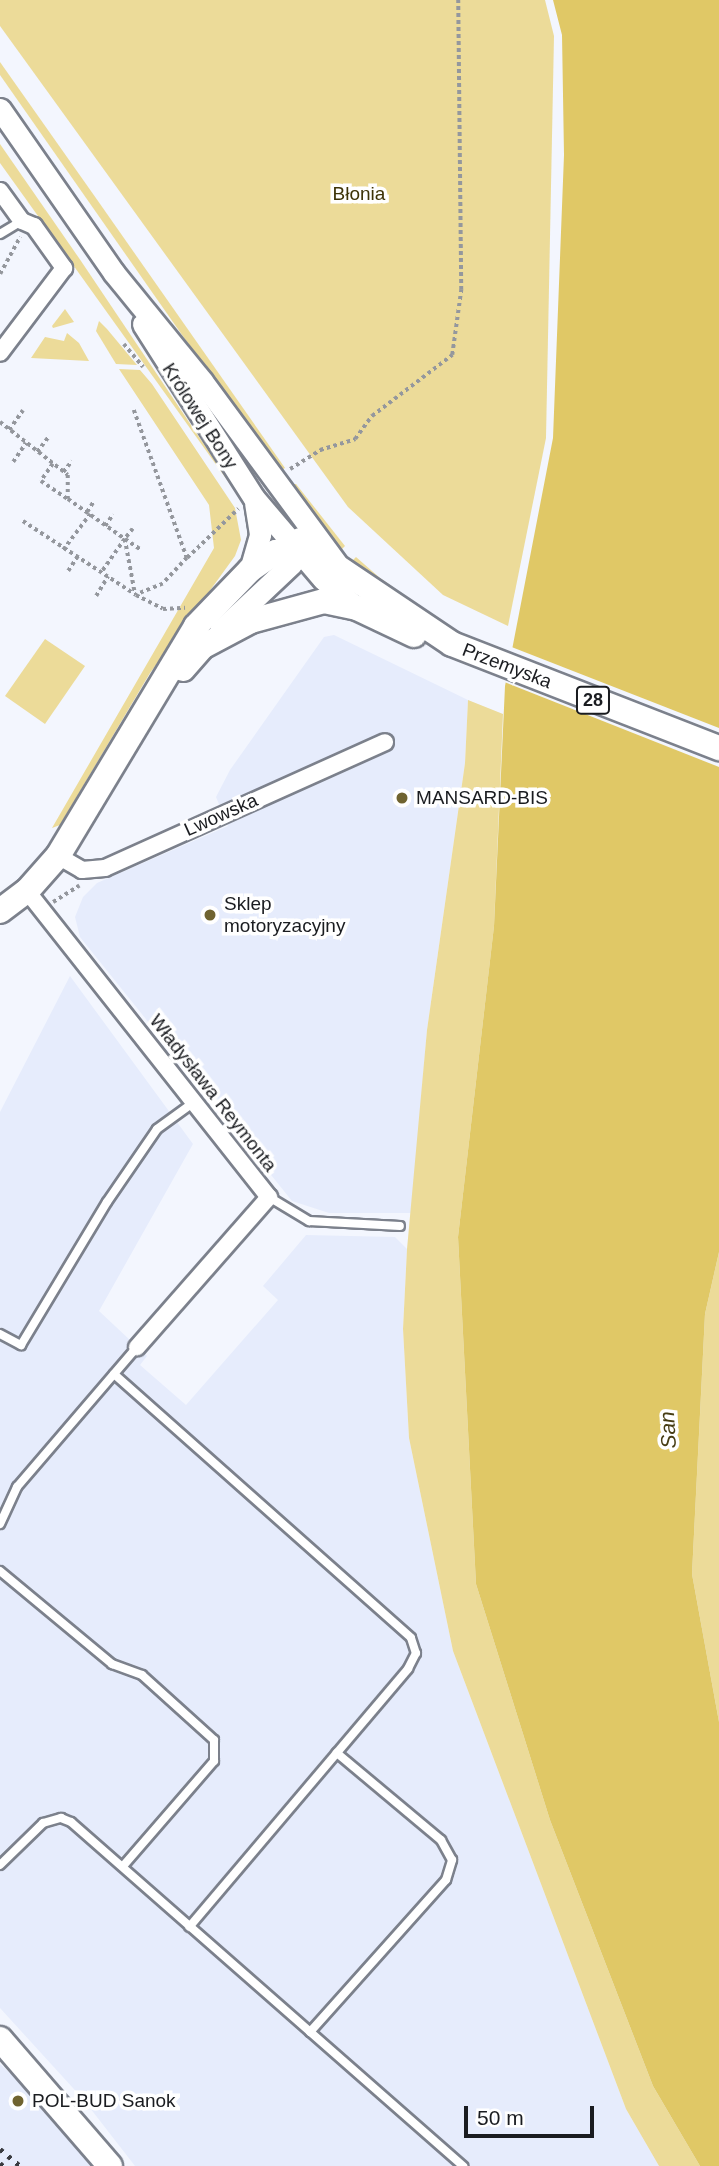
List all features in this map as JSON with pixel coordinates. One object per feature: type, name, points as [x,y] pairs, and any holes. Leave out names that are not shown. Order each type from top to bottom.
[{"type":"main road","name":"Królowej Bony","points":[[0,109],[114,273],[202,382],[291,506]]},
{"type":"main road","name":"Królowej Bony","points":[[114,273],[247,503],[297,551]]},
{"type":"main road","points":[[247,503],[260,534],[250,570]]},
{"type":"main road","points":[[202,647],[280,577],[297,551],[298,529],[291,506]]},
{"type":"main road","name":"Przemyska","points":[[291,506],[337,564],[384,601],[460,648]]},
{"type":"main road","name":"Przemyska","points":[[297,551],[358,608],[422,638],[460,648],[719,748]]},
{"type":"main road","name":"28","points":[[0,911],[27,891],[58,856],[196,626],[250,570],[276,552],[297,551],[337,564]]},
{"type":"main road","name":"28","points":[[137,723],[202,647],[251,621],[324,601],[358,608]]},
{"type":"main road","points":[[0,2039],[110,2166]]},
{"type":"street","points":[[0,191],[22,226],[34,226],[64,268],[0,353]]},
{"type":"street","name":"Lwowska","points":[[58,856],[82,870],[105,868],[385,742]]},
{"type":"street","name":"Władysława Reymonta","points":[[27,891],[269,1197],[137,1347]]},
{"type":"lane","points":[[0,234],[22,226]]},
{"type":"lane","points":[[0,1334],[21,1345],[157,1129],[194,1102]]},
{"type":"lane","points":[[269,1197],[309,1221],[400,1226]]},
{"type":"lane","points":[[0,1524],[17,1487],[137,1347]]},
{"type":"lane","points":[[114,1374],[411,1638],[414,1661],[189,1927]]},
{"type":"lane","points":[[0,1572],[112,1664],[142,1675],[214,1740],[214,1761],[123,1866]]},
{"type":"lane","points":[[310,2032],[446,1880],[452,1860],[441,1840],[337,1753]]},
{"type":"lane","points":[[0,1865],[43,1823],[61,1818],[123,1866],[463,2166]]},
{"type":"path","points":[[290,469],[320,450],[355,439],[372,416],[452,355],[461,290],[458,0]]},
{"type":"path","points":[[0,274],[22,226]]},
{"type":"path","points":[[124,344],[143,367]]},
{"type":"path","points":[[9,430],[23,410]]},
{"type":"path","points":[[134,410],[187,558]]},
{"type":"path","points":[[0,422],[68,475],[68,499]]},
{"type":"path","points":[[37,452],[49,436]]},
{"type":"path","points":[[13,462],[26,443]]},
{"type":"path","points":[[63,472],[72,461]]},
{"type":"path","points":[[53,464],[41,481],[140,549]]},
{"type":"path","points":[[63,550],[89,513],[94,501]]},
{"type":"path","points":[[136,595],[163,584],[247,503]]},
{"type":"path","points":[[105,526],[113,514]]},
{"type":"path","points":[[23,521],[63,550],[79,554],[136,595],[163,609],[198,608]]},
{"type":"path","points":[[103,571],[133,529]]},
{"type":"path","points":[[125,539],[136,595]]},
{"type":"path","points":[[68,571],[79,554]]},
{"type":"path","points":[[96,596],[108,576]]},
{"type":"path","points":[[51,903],[84,883]]},
{"type":"shaded area","points":[[334,635],[468,700],[465,763],[427,1030],[412,1213],[329,1213],[292,1201],[80,937],[75,917],[83,897],[97,883],[228,826],[216,797],[230,770],[324,637]]},
{"type":"shaded area","points":[[70,976],[193,1144],[99,1311],[147,1356],[140,1365],[186,1405],[278,1300],[263,1286],[306,1235],[395,1237],[407,1249],[403,1329],[409,1438],[453,1651],[626,2109],[659,2166],[135,2166],[83,2099],[0,2008],[0,1112]]},
{"type":"shaded area","name":"POL-BUD Sanok","points":[[0,2064],[14,2077],[92,2166],[0,2166]]},
{"type":"green space","name":"Błonia","points":[[0,0],[545,0],[554,36],[546,438],[508,626],[443,595],[348,507],[0,26]]},
{"type":"green space","points":[[0,62],[285,468],[278,472],[0,75]]},
{"type":"green space","points":[[0,144],[81,261],[240,498],[0,163]]},
{"type":"green space","points":[[65,309],[74,322],[53,328],[52,326]]},
{"type":"green space","points":[[99,321],[137,365],[116,364],[96,331]]},
{"type":"green space","points":[[67,333],[79,343],[89,361],[31,358],[45,337],[64,341]]},
{"type":"green space","points":[[119,369],[140,370],[152,384],[235,508],[241,540],[235,556],[150,673],[60,825],[52,828],[214,548],[209,505]]},
{"type":"green space","points":[[287,484],[296,484],[345,546],[340,551]]},
{"type":"green space","points":[[356,557],[380,578],[456,631],[351,562]]},
{"type":"green space","points":[[45,639],[85,666],[45,724],[5,696]]},
{"type":"green space","points":[[468,700],[503,714],[494,926],[458,1237],[476,1584],[550,1820],[653,2086],[700,2166],[659,2166],[626,2109],[453,1651],[409,1438],[403,1329],[407,1249],[427,1030],[465,763]]},
{"type":"green space","points":[[719,1252],[719,1722],[692,1574],[705,1314]]},
{"type":"water","name":"San","points":[[553,0],[719,0],[719,1252],[705,1314],[692,1574],[719,1722],[719,2166],[700,2166],[653,2086],[550,1820],[476,1584],[458,1237],[494,926],[505,686],[553,438],[564,155],[562,35]]},
{"type":"pier","points":[[509,646],[719,728],[719,767],[502,681]]},
{"type":"railway","points":[[0,2149],[20,2166]]},
{"type":"railway","points":[[0,2163],[3,2166]]},
{"type":"place","name":"MANSARD-BIS","points":[[402,798]]},
{"type":"place","name":"Sklep motoryzacyjny","points":[[210,915]]},
{"type":"place","name":"POL-BUD Sanok","points":[[18,2101]]}]
